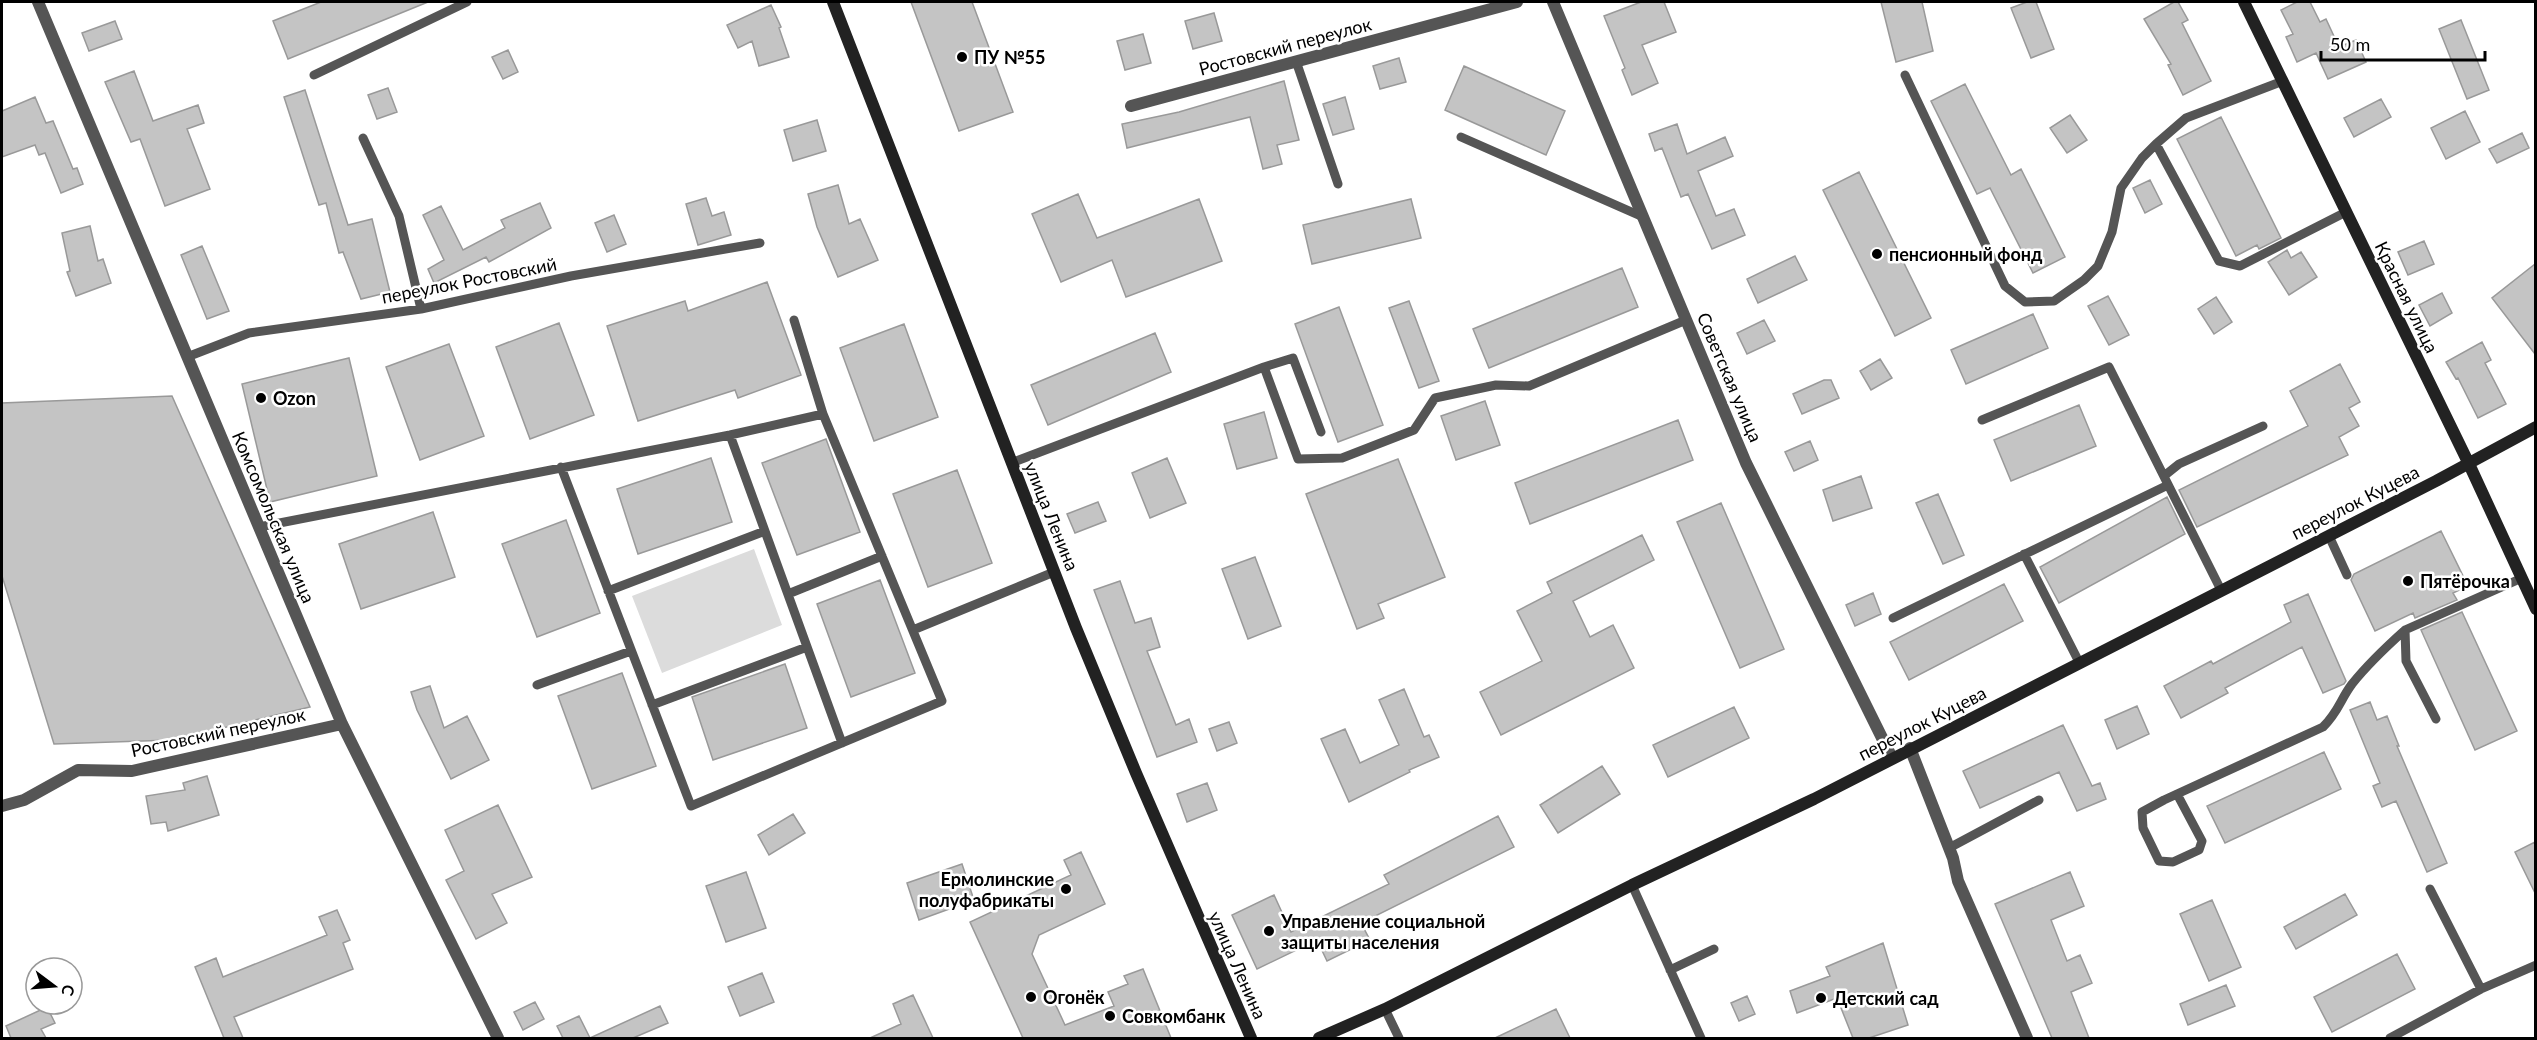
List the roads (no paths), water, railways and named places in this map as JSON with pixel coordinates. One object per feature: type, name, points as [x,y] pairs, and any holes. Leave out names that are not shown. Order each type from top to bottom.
[{"type":"street","name":"Комсомольская улица","points":[[38,2],[342,724],[498,1038]]},
{"type":"street","name":"улица Ленина","points":[[833,2],[896,158],[1054,572],[1136,773],[1251,1038]]},
{"type":"street","name":"Ростовский переулок","points":[[1131,106],[1517,2]]},
{"type":"street","name":"Советская улица","points":[[1553,2],[1746,463],[1892,758]]},
{"type":"street","name":"Красная улица","points":[[2244,2],[2469,464],[2535,609]]},
{"type":"street","name":"переулок Куцева","points":[[1319,1038],[1385,1010],[1632,885],[1814,799],[2469,464],[2535,428]]},
{"type":"street","name":"Ростовский переулок","points":[[2,806],[24,800],[78,770],[132,771],[342,724]]},
{"type":"street","points":[[1910,748],[1949,848],[1958,881],[2027,1038]]},
{"type":"lane","points":[[314,75],[467,2]]},
{"type":"lane","points":[[1296,61],[1338,184]]},
{"type":"lane","points":[[1905,75],[2005,286],[2025,302],[2054,301],[2084,280],[2098,266],[2112,232],[2121,188],[2142,158],[2186,118],[2283,81]]},
{"type":"lane","points":[[1461,137],[1643,217]]},
{"type":"lane","points":[[363,138],[399,216],[421,309]]},
{"type":"lane","points":[[2156,144],[2219,261],[2240,266],[2346,212]]},
{"type":"lane","name":"переулок Ростовский","points":[[187,357],[249,333],[421,309],[571,276],[760,243]]},
{"type":"lane","points":[[561,467],[691,807],[942,701],[823,414],[794,320]]},
{"type":"lane","points":[[1264,367],[1298,459],[1342,458],[1414,430],[1435,398],[1496,385],[1529,386],[1686,320]]},
{"type":"lane","points":[[1011,463],[1293,358],[1322,432]]},
{"type":"lane","points":[[1982,420],[2109,367],[2221,590]]},
{"type":"lane","points":[[259,527],[730,435],[823,414]]},
{"type":"lane","points":[[1893,618],[2024,554],[2166,480],[2179,464],[2263,426]]},
{"type":"lane","points":[[730,435],[842,743]]},
{"type":"lane","points":[[608,591],[765,531]]},
{"type":"lane","points":[[2329,536],[2347,575]]},
{"type":"lane","points":[[2024,554],[2079,662]]},
{"type":"lane","points":[[788,594],[882,556]]},
{"type":"lane","points":[[913,630],[1054,572]]},
{"type":"lane","points":[[2177,794],[2202,841],[2199,850],[2173,862],[2159,861],[2143,828],[2142,812],[2177,794],[2323,727],[2336,715],[2350,686],[2379,653],[2404,630],[2522,578]]},
{"type":"lane","points":[[2404,630],[2406,661],[2436,719]]},
{"type":"lane","points":[[652,705],[807,647]]},
{"type":"lane","points":[[537,685],[631,651]]},
{"type":"lane","points":[[1949,848],[2039,800]]},
{"type":"lane","points":[[1632,885],[1701,1038]]},
{"type":"lane","points":[[2430,889],[2481,989]]},
{"type":"lane","points":[[1670,970],[1714,949]]},
{"type":"lane","points":[[2390,1038],[2481,989],[2535,965]]},
{"type":"lane","points":[[1385,1010],[1399,1038]]},
{"type":"place","name":"ПУ №55","points":[[962,57]]},
{"type":"place","name":"пенсионный фонд","points":[[1877,254]]},
{"type":"place","name":"Ozon","points":[[261,398]]},
{"type":"place","name":"Пятёрочка","points":[[2408,581]]},
{"type":"place","name":"Ермолинские полуфабрикаты","points":[[1066,889]]},
{"type":"place","name":"Управление социальной защиты населения","points":[[1269,931]]},
{"type":"place","name":"Огонёк","points":[[1031,997]]},
{"type":"place","name":"Детский сад","points":[[1821,998]]},
{"type":"place","name":"Совкомбанк","points":[[1110,1016]]}]
